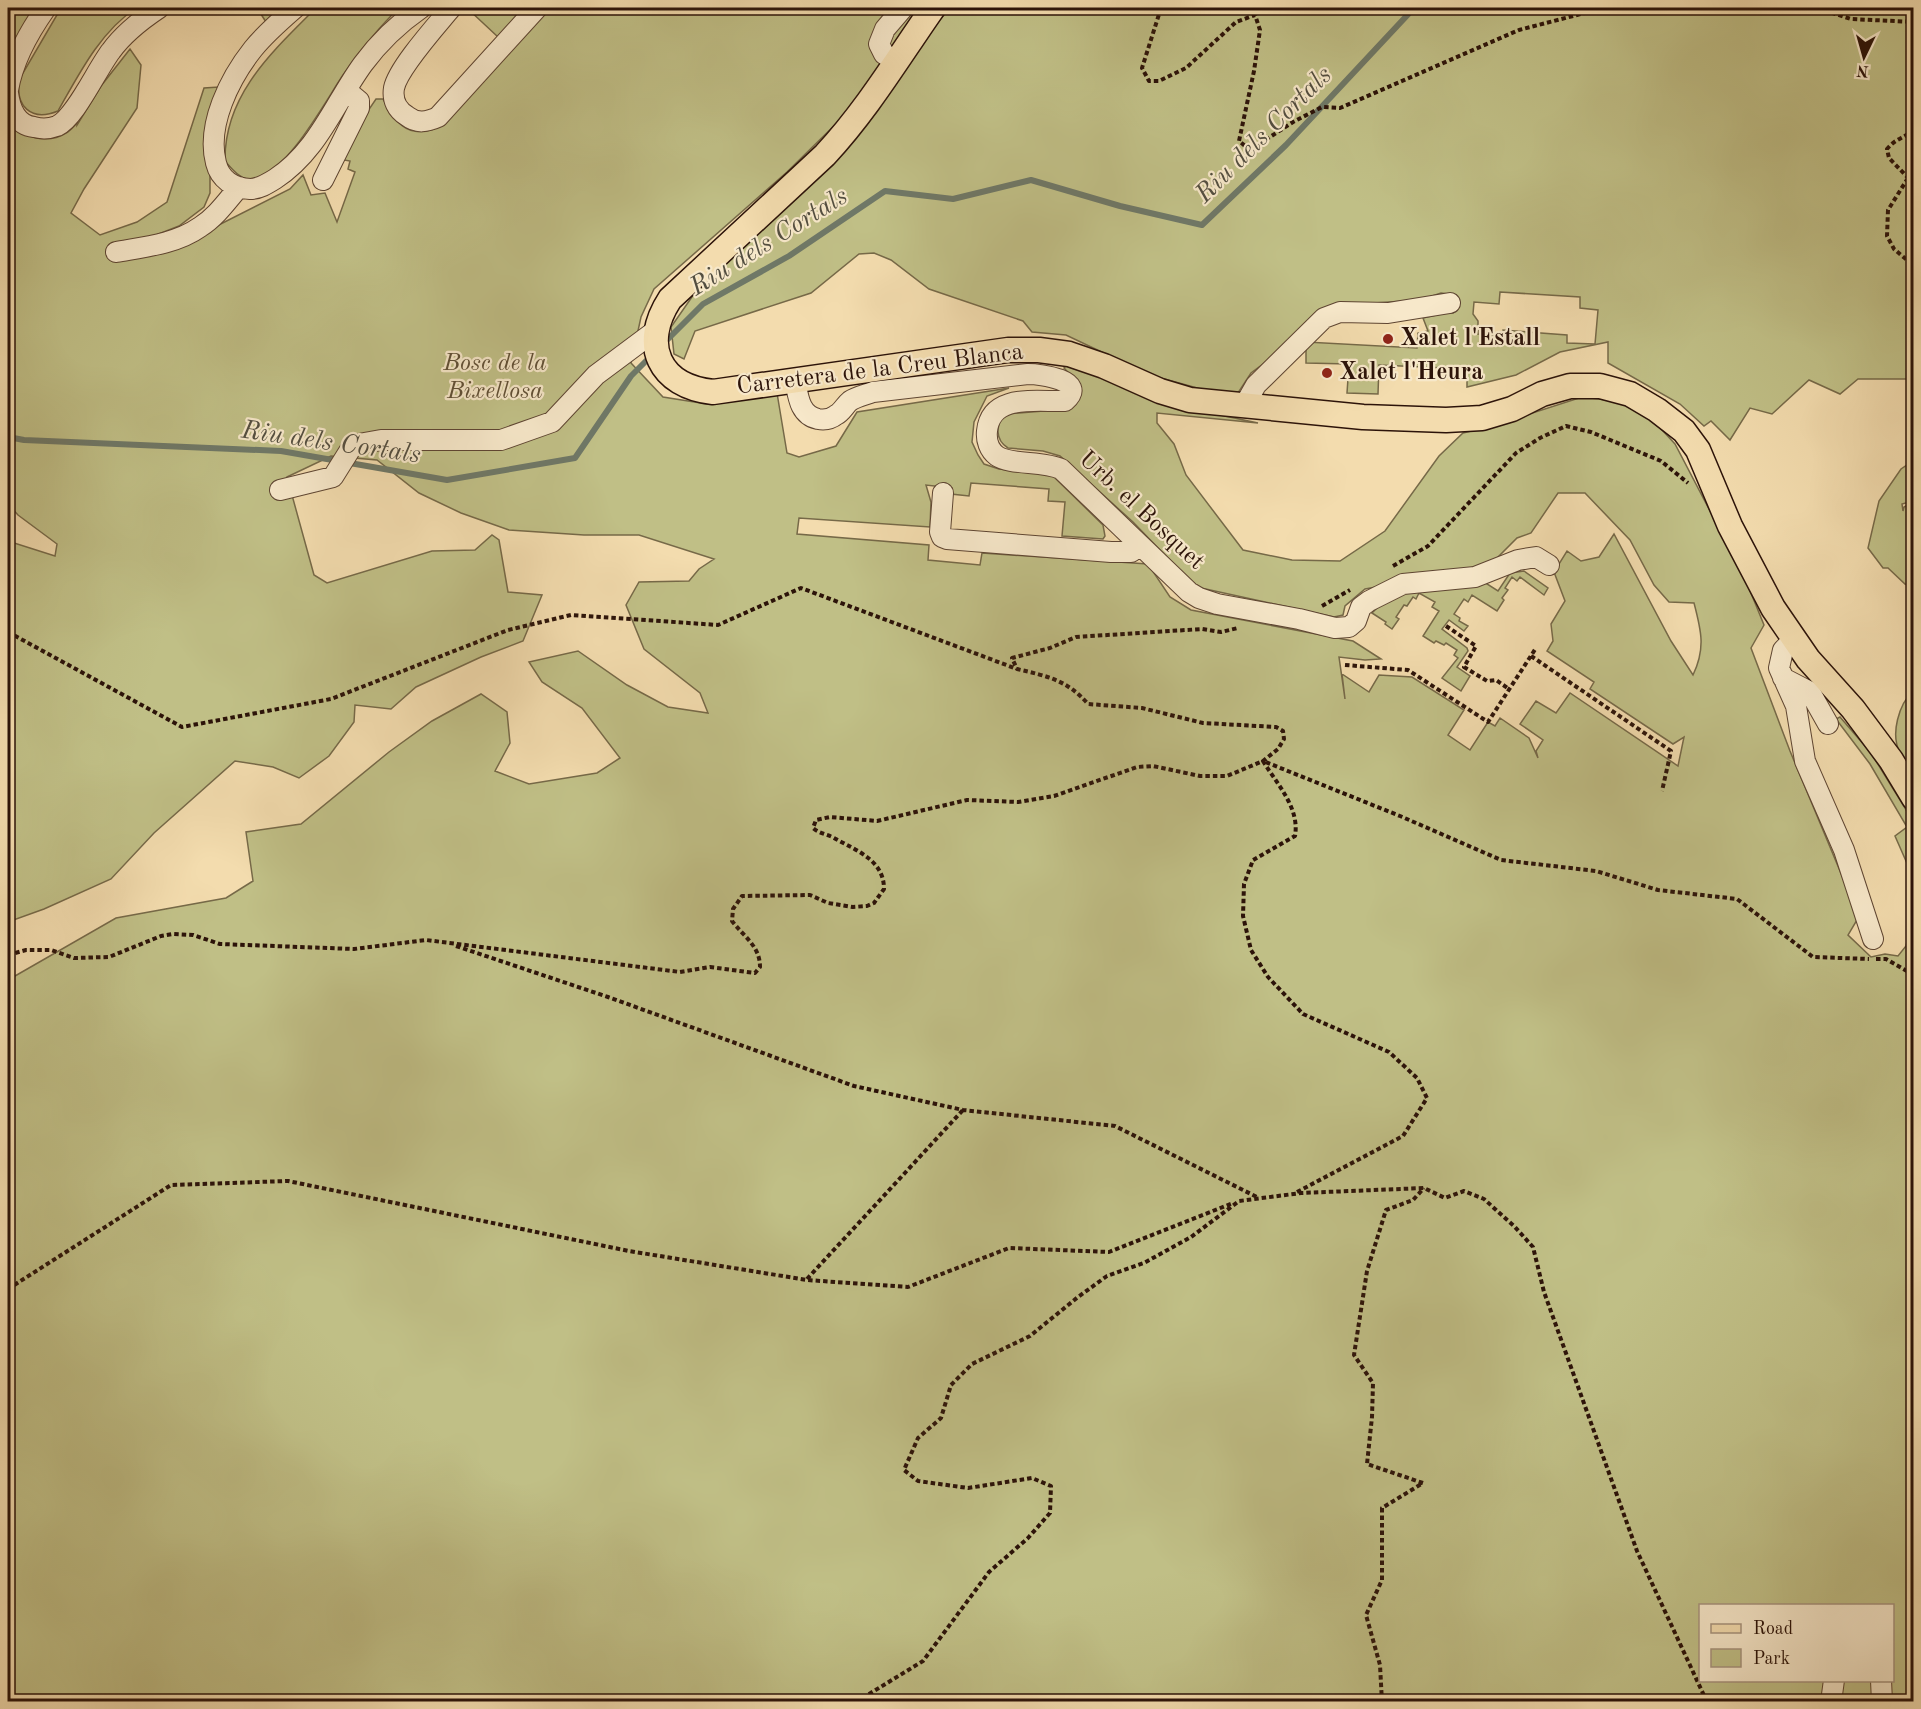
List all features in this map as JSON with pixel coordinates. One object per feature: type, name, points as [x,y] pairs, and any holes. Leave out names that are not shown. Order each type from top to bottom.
[{"type":"main road","points":[[655,331],[660,314],[670,299],[825,155],[865,108],[933,8]]},
{"type":"main road","name":"Carretera de la Creu Blanca","points":[[655,331],[660,358],[666,372],[695,390],[713,392],[1008,351],[1039,350],[1069,354],[1088,360],[1160,391],[1190,400],[1363,417],[1446,420],[1482,418],[1512,409],[1542,394],[1570,386],[1600,386],[1630,394],[1657,410],[1684,431],[1698,450],[1730,526],[1753,572],[1794,639],[1808,659],[1860,718],[1891,760],[1914,798]]},
{"type":"street","points":[[46,8],[36,21],[10,75],[8,91],[10,105],[16,118],[30,127],[46,129],[58,126],[68,117],[123,36],[159,8]]},
{"type":"street","points":[[295,8],[252,50],[230,86],[218,120],[214,138],[219,172],[226,181],[239,187],[251,189],[264,186],[298,161],[322,132],[362,66],[387,34],[421,8]]},
{"type":"street","points":[[451,8],[403,70],[394,87],[394,100],[399,111],[418,122],[438,117],[537,8]]},
{"type":"street","points":[[896,61],[885,54],[879,44],[885,29],[903,8]]},
{"type":"street","points":[[323,180],[359,108],[359,101],[347,91]]},
{"type":"street","points":[[116,252],[153,246],[199,228],[216,214],[239,187]]},
{"type":"street","points":[[1244,406],[1256,385],[1324,318],[1340,312],[1388,313],[1450,303]]},
{"type":"street","points":[[280,490],[333,477],[353,445],[381,440],[501,440],[552,422],[596,375],[655,331]]},
{"type":"street","name":"Urb. el Bosquet","points":[[795,380],[799,401],[804,411],[814,418],[830,419],[850,401],[873,392],[1028,374],[1045,374],[1058,378],[1067,383],[1070,390],[1069,397],[1065,401],[1004,404],[995,410],[987,431],[990,448],[998,456],[1008,460],[1050,464],[1061,469],[1189,592],[1199,598],[1217,604],[1299,619]]},
{"type":"street","points":[[943,493],[940,532],[942,537],[947,539],[1111,552],[1131,552],[1140,545]]},
{"type":"street","points":[[1299,619],[1335,628],[1349,627],[1356,621],[1361,607],[1403,584],[1475,577],[1518,560],[1536,557],[1549,565]]},
{"type":"street","points":[[1794,639],[1783,650],[1779,668],[1796,706],[1805,761],[1844,850],[1874,939]]},
{"type":"street","points":[[1784,678],[1810,692],[1828,724]]},
{"type":"street","points":[[1831,1701],[1834,1682]]},
{"type":"street","points":[[1881,1682],[1882,1701]]},
{"type":"path","points":[[1161,8],[1142,68],[1149,81],[1159,81],[1186,68],[1236,22],[1255,15],[1260,30],[1239,141],[1250,150],[1293,122],[1322,107],[1340,108],[1519,30],[1604,8]]},
{"type":"path","points":[[1817,8],[1851,19],[1914,22]]},
{"type":"path","points":[[1914,129],[1895,140],[1887,149],[1889,158],[1914,184]]},
{"type":"path","points":[[1908,178],[1888,210],[1887,236],[1894,249],[1914,266]]},
{"type":"path","points":[[1388,568],[1428,546],[1516,453],[1539,438],[1566,426],[1591,432],[1661,461],[1690,484]]},
{"type":"path","points":[[1299,619],[1358,585]]},
{"type":"path","points":[[8,632],[182,727],[331,699],[508,630],[571,615],[718,625],[801,588],[1017,669],[1054,678],[1081,696],[1088,704],[1142,708],[1203,723],[1276,727],[1283,731],[1284,739],[1278,748],[1263,761],[1227,776],[1200,776],[1153,766],[1137,767],[1054,796],[1018,802],[967,800],[877,821],[830,817],[816,820],[813,828],[818,833],[832,837],[877,865],[882,873],[884,889],[874,903],[853,907],[828,903],[810,895],[742,896],[734,909],[732,921],[760,955],[760,967],[755,973],[710,967],[680,972],[426,940],[354,949],[220,944],[194,935],[173,934],[160,936],[109,957],[74,958],[51,950],[26,950],[8,955]]},
{"type":"path","points":[[1446,626],[1476,646],[1464,667],[1487,681],[1496,680],[1509,689]]},
{"type":"path","points":[[1017,669],[1012,658],[1050,648],[1076,637],[1202,629],[1221,632],[1241,627]]},
{"type":"path","points":[[1345,665],[1408,670],[1488,722],[1536,648]]},
{"type":"path","points":[[1531,656],[1671,751],[1662,791]]},
{"type":"path","points":[[1263,761],[1400,816],[1501,860],[1596,871],[1658,890],[1737,899],[1813,957],[1886,959],[1914,975]]},
{"type":"path","points":[[1263,761],[1295,813],[1297,826],[1295,836],[1253,860],[1244,884],[1243,916],[1251,950],[1268,977],[1303,1014],[1389,1052],[1417,1078],[1427,1098],[1403,1136],[1294,1194]]},
{"type":"path","points":[[446,942],[608,997],[854,1086],[963,1110],[1115,1126],[1260,1198]]},
{"type":"path","points":[[807,1280],[963,1110]]},
{"type":"path","points":[[8,1289],[171,1185],[288,1181],[629,1251],[807,1280],[908,1287],[1009,1248],[1109,1252],[1239,1201],[1294,1194],[1424,1188],[1445,1198],[1464,1191],[1484,1199],[1533,1247],[1544,1292],[1637,1551],[1707,1701]]},
{"type":"path","points":[[1382,1701],[1380,1665],[1366,1615],[1382,1580],[1382,1508],[1423,1482],[1367,1464],[1373,1383],[1354,1355],[1367,1271],[1386,1209],[1413,1200],[1424,1188]]},
{"type":"path","points":[[856,1701],[923,1661],[989,1572],[1028,1538],[1050,1513],[1051,1486],[1032,1478],[968,1488],[918,1481],[904,1470],[918,1438],[941,1418],[951,1384],[972,1364],[1030,1336],[1107,1276],[1143,1263],[1191,1237],[1239,1201]]},
{"type":"green space","points":[[8,8],[37,8],[8,61]]},
{"type":"green space","points":[[61,8],[136,8],[101,41],[82,68],[58,111],[48,114],[33,113],[22,104],[20,78]]},
{"type":"green space","points":[[257,8],[281,8],[266,22]]},
{"type":"green space","points":[[316,8],[399,8],[356,57],[305,134],[280,164],[267,174],[255,179],[246,179],[225,161],[227,137],[233,115],[254,76],[283,41]]},
{"type":"green space","points":[[469,8],[513,8],[519,13],[498,37]]},
{"type":"green space","name":"Bosc de la Bixellosa","points":[[550,8],[920,8],[845,115],[787,172],[654,289],[641,317],[631,363],[663,397],[707,404],[777,393],[787,453],[799,457],[836,446],[857,412],[1009,388],[987,396],[974,422],[972,442],[978,455],[984,464],[999,469],[1051,474],[1103,525],[1105,536],[1103,539],[1062,536],[1065,502],[1048,501],[1049,489],[971,483],[969,496],[951,494],[952,488],[926,485],[931,502],[930,527],[799,518],[797,534],[929,545],[928,560],[980,565],[982,553],[1148,564],[1170,597],[1191,610],[1353,641],[1381,659],[1339,657],[1345,699],[1342,674],[1369,692],[1379,675],[1412,677],[1464,710],[1448,735],[1470,750],[1488,722],[1495,726],[1500,718],[1529,738],[1538,758],[1536,751],[1543,740],[1520,724],[1536,701],[1556,713],[1570,693],[1678,766],[1684,737],[1673,744],[1590,689],[1594,682],[1547,651],[1553,641],[1551,624],[1565,601],[1554,572],[1567,551],[1581,561],[1599,557],[1614,534],[1671,641],[1693,675],[1700,656],[1701,639],[1694,603],[1669,602],[1654,585],[1630,540],[1585,493],[1558,493],[1531,533],[1517,538],[1494,561],[1450,574],[1365,589],[1345,606],[1343,615],[1334,617],[1201,588],[1189,580],[1133,522],[1060,456],[1043,451],[1008,448],[1004,445],[998,432],[1002,418],[1006,414],[1068,409],[1078,383],[1064,368],[1068,363],[1206,412],[1258,423],[1157,413],[1157,423],[1174,444],[1186,475],[1243,550],[1292,560],[1340,561],[1385,531],[1439,456],[1463,433],[1582,397],[1616,401],[1651,418],[1675,444],[1744,576],[1764,625],[1751,648],[1790,751],[1845,883],[1857,920],[1848,935],[1871,957],[1885,954],[1898,956],[1906,946],[1910,928],[1913,932],[1913,1701],[8,1701],[8,980],[116,918],[226,898],[253,881],[246,832],[301,824],[389,752],[432,721],[481,694],[507,712],[510,743],[495,771],[529,784],[597,773],[620,758],[582,708],[542,682],[529,662],[578,651],[627,685],[668,707],[708,713],[700,693],[644,649],[626,605],[639,582],[689,581],[699,569],[714,559],[639,535],[584,535],[509,530],[461,513],[419,493],[377,460],[331,456],[287,477],[314,575],[327,583],[432,551],[475,550],[492,535],[499,540],[508,592],[542,595],[523,641],[481,657],[416,687],[391,709],[355,705],[354,722],[329,756],[299,778],[273,767],[235,761],[154,833],[111,879],[44,909],[8,922],[8,541],[55,556],[57,544],[18,515],[8,504],[8,121],[13,127],[35,138],[59,137],[77,123],[77,125],[101,86],[130,49],[141,65],[137,108],[71,213],[100,235],[137,222],[167,202],[204,88],[219,87],[210,193],[204,207],[179,226],[151,237],[197,236],[290,189],[303,175],[311,195],[325,193],[337,222],[355,172],[348,169],[350,161],[344,160],[359,124],[376,99],[383,99],[402,126],[416,132],[434,129]]},
{"type":"green space","points":[[950,8],[1913,8],[1913,379],[1858,379],[1840,394],[1809,380],[1772,414],[1750,408],[1730,440],[1711,421],[1704,426],[1680,404],[1608,363],[1608,342],[1560,352],[1516,375],[1467,387],[1467,369],[1379,365],[1378,394],[1347,393],[1349,364],[1306,363],[1306,342],[1417,348],[1418,333],[1428,331],[1423,318],[1453,313],[1456,295],[1441,293],[1420,300],[1343,305],[1251,373],[1236,396],[1150,375],[1066,335],[1032,332],[1023,321],[929,289],[891,260],[874,253],[859,254],[811,293],[695,331],[684,359],[674,354],[671,327],[694,294],[757,233]],"holes":[[[1500,292],[1580,297],[1580,308],[1598,310],[1595,344],[1567,343],[1567,335],[1503,330],[1502,336],[1478,334],[1478,321],[1473,314],[1474,302],[1499,304]]]},
{"type":"green space","points":[[1913,461],[1913,501],[1902,504],[1903,511],[1904,507],[1913,502],[1913,587],[1905,584],[1888,568],[1883,568],[1868,548],[1879,501],[1901,469]]},
{"type":"green space","points":[[1524,571],[1548,588],[1544,595],[1520,577],[1517,581],[1512,577],[1505,588],[1508,590],[1502,598],[1504,600],[1497,611],[1472,595],[1468,602],[1464,599],[1454,614],[1460,618],[1459,621],[1468,626],[1464,631],[1449,620],[1442,629],[1468,651],[1457,667],[1470,676],[1461,691],[1442,678],[1458,658],[1454,655],[1457,650],[1446,643],[1444,645],[1436,641],[1434,643],[1423,636],[1439,611],[1432,607],[1435,602],[1419,593],[1416,599],[1413,597],[1407,606],[1404,605],[1392,629],[1372,613],[1386,599],[1425,586],[1481,580],[1498,591],[1510,573]]},
{"type":"green space","points":[[1913,691],[1913,773],[1900,753],[1896,728],[1900,711]]},
{"type":"green space","points":[[1840,717],[1871,753],[1913,821],[1913,877],[1895,836],[1907,827],[1870,764],[1836,719]]},
{"type":"waterway","name":"Riu dels Cortals","points":[[663,344],[703,304],[789,256],[885,191],[953,199],[1031,180],[1120,206],[1202,225],[1286,145],[1414,8]]},
{"type":"waterway","name":"Riu dels Cortals","points":[[1893,8],[1914,8]]},
{"type":"waterway","name":"Riu dels Cortals","points":[[8,437],[24,440],[281,451],[447,480],[575,458],[631,376],[652,355]]},
{"type":"place","name":"Xalet l'Estall","points":[[1388,339]]},
{"type":"place","name":"Xalet l'Heura","points":[[1327,373]]}]
